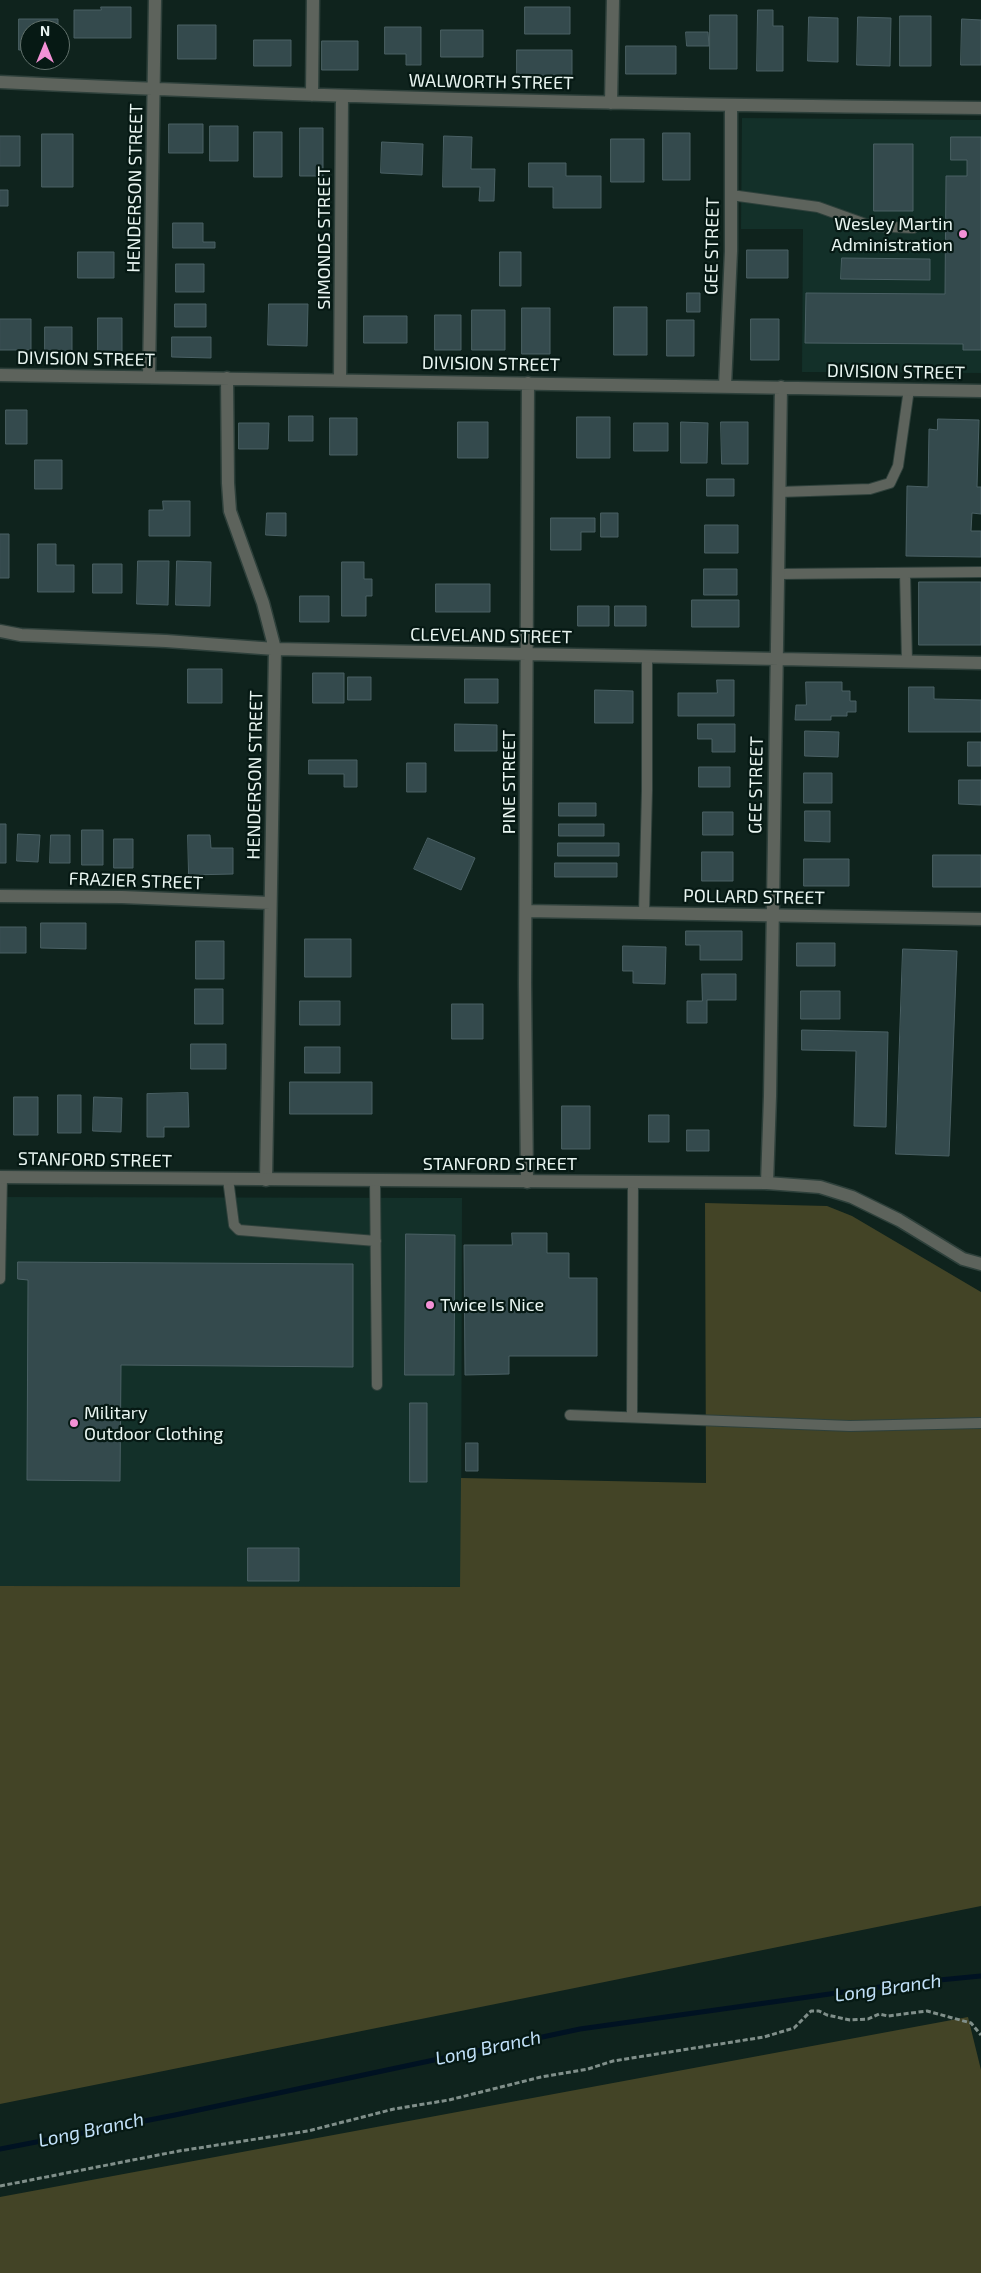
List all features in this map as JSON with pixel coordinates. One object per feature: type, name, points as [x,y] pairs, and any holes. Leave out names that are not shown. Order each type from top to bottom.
[{"type":"street","name":"HENDERSON STREET","points":[[149,377],[155,0]]},
{"type":"street","points":[[312,95],[313,0]]},
{"type":"street","points":[[611,103],[613,0]]},
{"type":"street","name":"WALWORTH STREET","points":[[0,82],[154,90],[342,96],[731,106],[981,108]]},
{"type":"street","name":"SIMONDS STREET","points":[[340,379],[342,96]]},
{"type":"street","name":"GEE STREET","points":[[724,386],[731,252],[731,106]]},
{"type":"street","name":"DIVISION STREET","points":[[0,376],[340,379],[981,391]]},
{"type":"street","name":"HENDERSON STREET","points":[[228,378],[228,483],[230,511],[263,603],[276,649],[266,1180]]},
{"type":"street","name":"PINE STREET","points":[[527,1182],[528,382]]},
{"type":"street","name":"GEE STREET","points":[[767,1183],[781,387]]},
{"type":"street","name":"CLEVELAND STREET","points":[[0,631],[21,635],[166,641],[276,649],[776,661],[981,663]]},
{"type":"street","name":"FRAZIER STREET","points":[[0,896],[122,897],[270,903]]},
{"type":"street","name":"POLLARD STREET","points":[[526,910],[981,919]]},
{"type":"street","name":"STANFORD STREET","points":[[1,1177],[767,1183],[820,1187],[852,1197],[898,1220],[963,1259],[981,1264]]},
{"type":"lane","points":[[731,195],[818,207],[870,226],[913,228]]},
{"type":"lane","points":[[779,492],[870,489],[890,483],[898,466],[909,389]]},
{"type":"lane","points":[[778,574],[981,572]]},
{"type":"lane","points":[[905,573],[907,662]]},
{"type":"lane","points":[[644,912],[647,790],[647,657]]},
{"type":"lane","points":[[0,1279],[1,1177]]},
{"type":"lane","points":[[228,1179],[234,1225],[239,1230],[376,1241]]},
{"type":"lane","points":[[375,1181],[377,1385]]},
{"type":"lane","points":[[632,1417],[633,1183]]},
{"type":"lane","points":[[570,1415],[850,1426],[981,1423]]},
{"type":"path","points":[[0,2186],[179,2151],[308,2131],[394,2109],[449,2100],[541,2077],[588,2070],[613,2061],[764,2037],[794,2028],[811,2011],[819,2011],[827,2015],[850,2020],[868,2019],[879,2014],[888,2016],[927,2011],[971,2023],[981,2035]]},
{"type":"shaded area","points":[[742,118],[981,120],[981,373],[802,372],[803,229],[741,229]]},
{"type":"shaded area","points":[[0,1197],[462,1198],[461,1587],[0,1586]]},
{"type":"green space","points":[[705,1203],[827,1206],[852,1216],[981,1292],[981,1906],[0,2104],[0,1586],[460,1587],[461,1478],[706,1483]]},
{"type":"green space","points":[[968,2017],[981,2070],[981,2273],[0,2273],[0,2197]]},
{"type":"building","points":[[101,7],[131,7],[131,38],[74,38],[74,10],[101,10]]},
{"type":"building","points":[[525,7],[570,7],[570,34],[525,34]]},
{"type":"building","points":[[758,10],[773,10],[773,26],[783,26],[783,71],[757,71]]},
{"type":"building","points":[[710,15],[737,15],[737,69],[710,69]]},
{"type":"building","points":[[900,16],[931,16],[931,66],[900,66]]},
{"type":"building","points":[[809,17],[838,18],[838,62],[808,61]]},
{"type":"building","points":[[858,17],[891,18],[890,66],[857,65]]},
{"type":"building","points":[[19,19],[58,19],[20,20],[19,50]]},
{"type":"building","points":[[962,19],[981,20],[981,65],[961,65]]},
{"type":"building","points":[[178,25],[216,25],[216,59],[178,59]]},
{"type":"building","points":[[385,27],[421,27],[421,65],[406,65],[406,54],[385,54]]},
{"type":"building","points":[[441,30],[483,30],[483,57],[441,57]]},
{"type":"building","points":[[686,32],[708,32],[709,46],[687,46]]},
{"type":"building","points":[[254,40],[291,40],[291,66],[254,66]]},
{"type":"building","points":[[322,41],[358,41],[358,70],[322,70]]},
{"type":"building","points":[[626,46],[676,46],[676,74],[626,74]]},
{"type":"building","points":[[517,50],[572,50],[572,79],[517,79]]},
{"type":"building","points":[[169,124],[203,124],[203,153],[169,153]]},
{"type":"building","points":[[210,126],[238,126],[238,161],[210,161]]},
{"type":"building","points":[[300,128],[323,128],[323,176],[300,176]]},
{"type":"building","points":[[254,132],[282,132],[282,177],[254,177]]},
{"type":"building","points":[[663,133],[690,133],[690,180],[663,180]]},
{"type":"building","points":[[42,134],[73,134],[73,187],[42,187]]},
{"type":"building","points":[[0,136],[20,136],[20,166],[0,166]]},
{"type":"building","points":[[444,136],[472,137],[471,169],[495,169],[494,201],[479,201],[480,187],[443,187]]},
{"type":"building","name":"Wesley Martin Administration","points":[[951,137],[981,137],[981,350],[963,350],[963,344],[805,343],[806,293],[945,294],[946,176],[967,176],[967,160],[951,160]]},
{"type":"building","points":[[611,139],[644,139],[644,182],[611,182]]},
{"type":"building","points":[[382,142],[423,144],[422,175],[381,173]]},
{"type":"building","points":[[874,144],[913,144],[913,211],[874,211]]},
{"type":"building","points":[[529,163],[566,163],[566,176],[601,176],[601,208],[553,208],[553,187],[529,187]]},
{"type":"building","points":[[0,190],[8,190],[8,206],[0,206]]},
{"type":"building","points":[[173,223],[203,223],[203,242],[215,242],[215,248],[173,248]]},
{"type":"building","points":[[747,250],[788,250],[788,278],[747,278]]},
{"type":"building","points":[[78,252],[114,252],[114,278],[78,278]]},
{"type":"building","points":[[500,252],[521,252],[521,286],[500,286]]},
{"type":"building","points":[[842,258],[930,259],[930,280],[841,279]]},
{"type":"building","points":[[176,264],[204,264],[204,292],[176,292]]},
{"type":"building","points":[[687,293],[700,293],[700,312],[687,312]]},
{"type":"building","points":[[175,304],[206,304],[206,327],[175,327]]},
{"type":"building","points":[[269,304],[308,304],[307,346],[268,345]]},
{"type":"building","points":[[614,307],[647,307],[647,355],[614,355]]},
{"type":"building","points":[[522,308],[550,308],[550,354],[522,354]]},
{"type":"building","points":[[472,310],[505,310],[505,350],[472,350]]},
{"type":"building","points":[[435,315],[461,315],[461,350],[435,350]]},
{"type":"building","points":[[364,316],[407,316],[407,343],[364,343]]},
{"type":"building","points":[[98,318],[122,318],[122,352],[98,352]]},
{"type":"building","points":[[0,319],[31,319],[31,350],[0,350]]},
{"type":"building","points":[[751,319],[779,319],[779,360],[751,360]]},
{"type":"building","points":[[667,320],[694,320],[694,356],[667,356]]},
{"type":"building","points":[[45,327],[72,327],[72,353],[45,353]]},
{"type":"building","points":[[172,337],[211,337],[211,358],[172,357]]},
{"type":"building","points":[[6,410],[27,410],[27,444],[6,444]]},
{"type":"building","points":[[289,416],[313,416],[313,441],[289,441]]},
{"type":"building","points":[[577,417],[610,417],[610,458],[577,458]]},
{"type":"building","points":[[330,418],[357,418],[357,455],[330,455]]},
{"type":"building","points":[[938,419],[979,420],[977,487],[981,487],[981,514],[972,513],[971,531],[981,531],[981,557],[906,556],[907,486],[928,487],[929,429],[937,430]]},
{"type":"building","points":[[458,422],[488,422],[488,458],[458,458]]},
{"type":"building","points":[[681,422],[708,423],[707,463],[681,463]]},
{"type":"building","points":[[721,422],[748,422],[748,464],[722,464]]},
{"type":"building","points":[[239,423],[269,423],[268,449],[239,449]]},
{"type":"building","points":[[634,423],[668,423],[668,451],[634,451]]},
{"type":"building","points":[[35,460],[62,460],[62,489],[35,489]]},
{"type":"building","points":[[707,479],[734,479],[734,496],[707,496]]},
{"type":"building","points":[[163,501],[190,501],[190,536],[149,536],[149,510],[163,510]]},
{"type":"building","points":[[267,513],[286,513],[286,536],[266,535]]},
{"type":"building","points":[[601,513],[618,513],[618,537],[601,537]]},
{"type":"building","points":[[551,518],[595,518],[595,532],[581,532],[581,550],[551,550]]},
{"type":"building","points":[[705,525],[738,525],[738,553],[705,553]]},
{"type":"building","points":[[0,534],[9,534],[9,578],[0,578]]},
{"type":"building","points":[[38,544],[56,544],[56,565],[74,565],[74,592],[38,592]]},
{"type":"building","points":[[138,561],[169,561],[168,605],[137,604]]},
{"type":"building","points":[[177,561],[211,562],[210,606],[176,605]]},
{"type":"building","points":[[342,562],[364,562],[364,579],[372,579],[372,596],[366,596],[366,616],[342,616]]},
{"type":"building","points":[[93,564],[122,564],[122,593],[93,593]]},
{"type":"building","points":[[704,569],[737,569],[737,595],[704,595]]},
{"type":"building","points":[[919,582],[981,582],[981,645],[919,645]]},
{"type":"building","points":[[436,584],[490,584],[490,612],[436,612]]},
{"type":"building","points":[[300,596],[329,596],[329,622],[300,622]]},
{"type":"building","points":[[692,600],[739,600],[739,627],[692,627]]},
{"type":"building","points":[[578,606],[609,606],[609,626],[578,626]]},
{"type":"building","points":[[615,606],[646,606],[646,626],[615,626]]},
{"type":"building","points":[[188,669],[222,669],[222,703],[188,703]]},
{"type":"building","points":[[313,673],[344,673],[344,703],[313,703]]},
{"type":"building","points":[[348,677],[371,677],[371,700],[348,700]]},
{"type":"building","points":[[465,679],[498,679],[498,703],[465,703]]},
{"type":"building","points":[[717,680],[734,680],[734,716],[678,716],[678,693],[717,693]]},
{"type":"building","points":[[806,682],[842,682],[842,691],[850,691],[850,701],[856,701],[856,712],[847,712],[847,716],[831,716],[831,720],[795,720],[796,705],[806,705]]},
{"type":"building","points":[[909,687],[934,687],[934,699],[981,700],[981,732],[909,732]]},
{"type":"building","points":[[595,690],[633,691],[633,723],[595,723]]},
{"type":"building","points":[[455,724],[497,725],[497,751],[455,751]]},
{"type":"building","points":[[698,724],[735,724],[735,752],[712,752],[712,739],[698,739]]},
{"type":"building","points":[[805,731],[839,732],[838,757],[805,756]]},
{"type":"building","points":[[968,742],[981,742],[981,766],[968,766]]},
{"type":"building","points":[[309,760],[357,760],[357,787],[344,787],[344,774],[309,774]]},
{"type":"building","points":[[407,763],[426,763],[426,792],[407,792]]},
{"type":"building","points":[[699,767],[730,767],[730,787],[699,787]]},
{"type":"building","points":[[804,773],[832,773],[832,803],[804,803]]},
{"type":"building","points":[[959,780],[981,780],[981,805],[959,804]]},
{"type":"building","points":[[559,803],[596,803],[596,816],[559,816]]},
{"type":"building","points":[[805,811],[830,811],[830,842],[805,841]]},
{"type":"building","points":[[703,812],[733,812],[733,835],[703,835]]},
{"type":"building","points":[[0,824],[6,824],[6,863],[0,863]]},
{"type":"building","points":[[559,824],[604,824],[604,836],[559,836]]},
{"type":"building","points":[[82,830],[103,830],[103,865],[82,865]]},
{"type":"building","points":[[18,834],[40,835],[38,862],[17,861]]},
{"type":"building","points":[[51,835],[70,835],[70,863],[50,863]]},
{"type":"building","points":[[188,835],[210,835],[211,848],[233,848],[233,874],[189,875]]},
{"type":"building","points":[[428,838],[475,858],[461,890],[414,869]]},
{"type":"building","points":[[114,839],[133,839],[133,868],[114,868]]},
{"type":"building","points":[[558,843],[619,843],[619,856],[558,856]]},
{"type":"building","points":[[702,852],[733,852],[733,881],[702,881]]},
{"type":"building","points":[[933,855],[981,855],[981,887],[933,887]]},
{"type":"building","points":[[804,859],[849,859],[849,886],[804,886]]},
{"type":"building","points":[[555,863],[617,863],[617,877],[555,877]]},
{"type":"building","points":[[41,923],[86,923],[86,949],[41,948]]},
{"type":"building","points":[[0,927],[26,927],[26,953],[0,953]]},
{"type":"building","points":[[686,931],[742,931],[742,960],[700,960],[700,945],[686,945]]},
{"type":"building","points":[[305,939],[351,939],[351,977],[305,977]]},
{"type":"building","points":[[196,941],[224,941],[224,979],[196,979]]},
{"type":"building","points":[[797,943],[835,943],[835,966],[797,966]]},
{"type":"building","points":[[623,946],[666,947],[665,984],[633,983],[633,971],[623,971]]},
{"type":"building","points":[[903,949],[957,951],[949,1156],[896,1154]]},
{"type":"building","points":[[702,974],[736,974],[736,1000],[707,1000],[707,1023],[687,1023],[687,1001],[702,1001]]},
{"type":"building","points":[[195,989],[223,989],[223,1024],[195,1024]]},
{"type":"building","points":[[801,991],[840,991],[840,1019],[801,1019]]},
{"type":"building","points":[[300,1001],[340,1001],[340,1025],[300,1025]]},
{"type":"building","points":[[452,1004],[483,1004],[483,1039],[452,1039]]},
{"type":"building","points":[[802,1030],[888,1032],[886,1127],[854,1126],[856,1051],[802,1050]]},
{"type":"building","points":[[191,1044],[226,1044],[226,1069],[191,1069]]},
{"type":"building","points":[[305,1047],[340,1047],[340,1073],[305,1073]]},
{"type":"building","points":[[290,1082],[372,1082],[372,1114],[290,1114]]},
{"type":"building","points":[[188,1093],[189,1127],[164,1127],[164,1137],[147,1137],[147,1094]]},
{"type":"building","points":[[58,1095],[81,1095],[81,1133],[58,1133]]},
{"type":"building","points":[[14,1097],[38,1097],[38,1135],[14,1135]]},
{"type":"building","points":[[94,1097],[122,1098],[121,1132],[93,1131]]},
{"type":"building","points":[[562,1106],[590,1106],[590,1149],[562,1149]]},
{"type":"building","points":[[649,1115],[669,1115],[669,1142],[649,1142]]},
{"type":"building","points":[[687,1130],[709,1130],[709,1151],[687,1151]]},
{"type":"building","points":[[512,1233],[547,1233],[547,1253],[569,1253],[569,1278],[597,1278],[597,1356],[509,1356],[509,1374],[465,1375],[464,1245],[512,1245]]},
{"type":"building","name":"Twice Is Nice","points":[[406,1234],[455,1235],[454,1375],[405,1375]]},
{"type":"building","name":"Military Outdoor Clothing","points":[[18,1262],[353,1264],[353,1367],[121,1365],[120,1481],[27,1480],[28,1280],[18,1279]]},
{"type":"building","points":[[410,1403],[427,1403],[427,1482],[410,1482]]},
{"type":"building","points":[[466,1443],[478,1443],[478,1471],[466,1471]]},
{"type":"building","points":[[248,1548],[299,1548],[299,1581],[248,1581]]},
{"type":"waterway","name":"Long Branch","points":[[0,2149],[175,2115],[580,2029],[908,1983],[981,1976]]},
{"type":"place","name":"Wesley Martin Administration","points":[[963,234]]},
{"type":"place","name":"Twice Is Nice","points":[[430,1305]]},
{"type":"place","name":"Military Outdoor Clothing","points":[[74,1423]]}]
